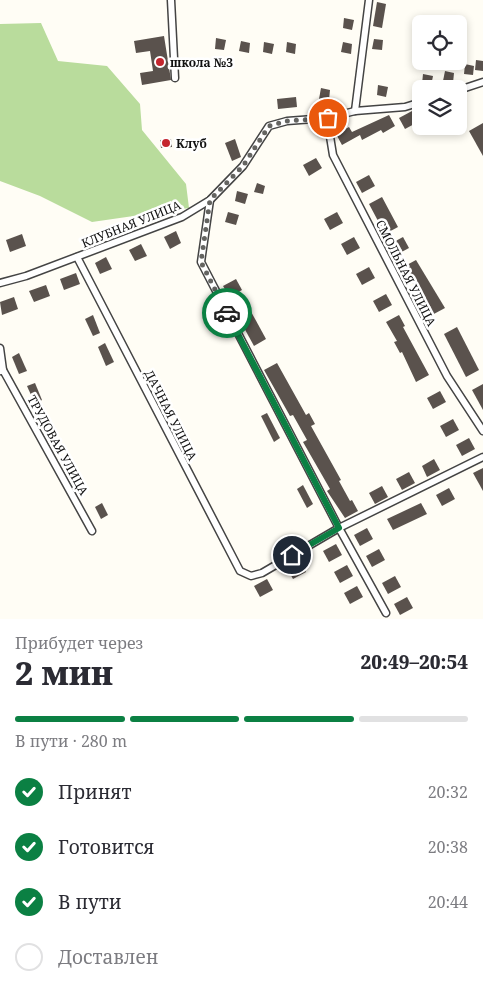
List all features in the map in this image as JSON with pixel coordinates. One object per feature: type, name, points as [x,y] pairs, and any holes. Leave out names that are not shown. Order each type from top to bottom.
[{"type":"street","points":[[171,0],[175,78]]},
{"type":"street","points":[[356,111],[369,0]]},
{"type":"street","points":[[467,87],[483,82]]},
{"type":"street","name":"КЛУБНАЯ УЛИЦА","points":[[78,257],[182,217],[210,200],[243,166],[269,126],[287,121],[328,118],[356,111],[412,105]]},
{"type":"street","name":"СМОЛЬНАЯ УЛИЦА","points":[[328,118],[333,155],[447,376],[483,431]]},
{"type":"street","points":[[210,200],[201,262],[339,528],[386,613]]},
{"type":"street","points":[[0,283],[26,276],[78,257]]},
{"type":"street","name":"ДАЧНАЯ УЛИЦА","points":[[78,257],[240,570],[252,576],[262,573],[339,528]]},
{"type":"street","name":"ТРУДОВАЯ УЛИЦА","points":[[0,348],[2,371],[92,531]]},
{"type":"street","points":[[339,528],[483,457]]},
{"type":"green space","points":[[41,23],[58,61],[107,66],[140,104],[142,130],[186,184],[189,208],[92,222],[40,196],[0,181],[0,24]]},
{"type":"building","points":[[377,2],[386,4],[382,28],[373,26]]},
{"type":"building","points":[[344,18],[354,20],[352,30],[343,28]]},
{"type":"building","name":"школа №3","points":[[164,36],[171,80],[142,85],[140,73],[153,71],[150,51],[136,53],[134,41]]},
{"type":"building","points":[[216,38],[226,40],[224,50],[215,49]]},
{"type":"building","points":[[374,39],[383,40],[382,50],[372,49]]},
{"type":"building","points":[[241,41],[250,43],[249,53],[239,51]]},
{"type":"building","points":[[264,42],[274,44],[272,54],[263,52]]},
{"type":"building","points":[[287,42],[296,44],[295,54],[286,52]]},
{"type":"building","points":[[343,42],[352,44],[351,54],[341,52]]},
{"type":"building","points":[[476,60],[483,61],[483,71],[475,70]]},
{"type":"building","points":[[467,64],[474,66],[473,75],[464,74],[464,70],[467,70]]},
{"type":"building","points":[[445,71],[454,73],[453,80],[443,80]]},
{"type":"building","points":[[423,74],[433,76],[432,80],[422,80]]},
{"type":"building","points":[[378,85],[388,87],[386,97],[377,95]]},
{"type":"building","points":[[321,88],[330,90],[329,100],[319,99]]},
{"type":"building","points":[[296,97],[297,107],[278,109],[277,99]]},
{"type":"building","points":[[412,111],[412,125],[405,129],[399,118]]},
{"type":"building","points":[[389,115],[395,126],[383,133],[381,130],[362,140],[360,135],[342,145],[336,134],[349,127],[352,132]]},
{"type":"building","points":[[483,123],[483,156],[469,131]]},
{"type":"building","name":"Клуб","points":[[171,139],[172,147],[161,148],[160,140]]},
{"type":"building","points":[[235,139],[241,157],[232,161],[225,143]]},
{"type":"building","points":[[316,158],[322,168],[309,176],[303,165]]},
{"type":"building","points":[[369,175],[375,186],[362,193],[356,182]]},
{"type":"building","points":[[257,183],[265,186],[263,194],[254,192]]},
{"type":"building","points":[[237,191],[248,194],[245,204],[235,201]]},
{"type":"building","points":[[382,197],[398,227],[385,234],[369,204]]},
{"type":"building","points":[[228,212],[239,215],[236,225],[225,222]]},
{"type":"building","points":[[337,212],[343,223],[330,230],[324,219]]},
{"type":"building","points":[[176,231],[181,243],[170,249],[164,237]]},
{"type":"building","points":[[22,234],[26,246],[10,252],[6,240]]},
{"type":"building","points":[[354,237],[360,248],[347,255],[341,244]]},
{"type":"building","points":[[403,237],[409,248],[396,255],[390,244]]},
{"type":"building","points":[[141,244],[147,256],[135,261],[129,250]]},
{"type":"building","points":[[106,257],[112,269],[100,274],[95,263]]},
{"type":"building","points":[[416,260],[445,308],[432,315],[403,267]]},
{"type":"building","points":[[369,267],[375,278],[362,285],[356,274]]},
{"type":"building","points":[[76,273],[80,284],[64,290],[60,279]]},
{"type":"building","points":[[236,279],[242,290],[230,297],[223,286]]},
{"type":"building","points":[[46,285],[50,296],[34,302],[29,291]]},
{"type":"building","points":[[386,294],[392,305],[379,312],[373,301]]},
{"type":"building","points":[[14,297],[18,309],[2,315],[0,302]]},
{"type":"building","points":[[249,308],[266,339],[254,346],[237,315]]},
{"type":"building","points":[[93,315],[100,333],[93,336],[85,319]]},
{"type":"building","points":[[399,315],[405,326],[403,327],[429,375],[416,382],[402,352],[400,353],[394,342],[397,341],[386,322]]},
{"type":"building","points":[[457,327],[479,370],[466,377],[444,334]]},
{"type":"building","points":[[105,343],[114,362],[106,366],[98,347]]},
{"type":"building","points":[[19,353],[27,371],[19,374],[12,357]]},
{"type":"building","points":[[277,363],[306,415],[309,413],[315,424],[311,426],[341,480],[339,481],[350,501],[352,500],[358,511],[345,518],[327,491],[330,489],[303,442],[307,440],[293,415],[290,416],[264,370]]},
{"type":"building","points":[[35,383],[42,400],[35,404],[27,386]]},
{"type":"building","points":[[483,384],[483,410],[472,390]]},
{"type":"building","points":[[440,391],[446,402],[433,409],[427,398]]},
{"type":"building","points":[[267,413],[280,438],[274,442],[261,416]]},
{"type":"building","points":[[453,419],[459,430],[446,437],[440,426]]},
{"type":"building","points":[[469,438],[475,449],[462,456],[456,445]]},
{"type":"building","points":[[434,459],[440,470],[427,477],[422,466]]},
{"type":"building","points":[[483,468],[483,491],[473,473]]},
{"type":"building","points":[[409,472],[415,483],[402,490],[396,479]]},
{"type":"building","points":[[303,485],[313,504],[307,508],[297,489]]},
{"type":"building","points":[[382,486],[388,497],[375,504],[369,493]]},
{"type":"building","points":[[449,488],[455,499],[442,506],[436,495]]},
{"type":"building","points":[[102,503],[108,515],[101,519],[95,507]]},
{"type":"building","points":[[421,503],[427,514],[393,530],[387,519]]},
{"type":"building","points":[[367,528],[373,539],[360,546],[354,535]]},
{"type":"building","points":[[336,544],[342,555],[329,562],[323,551]]},
{"type":"building","points":[[379,549],[385,560],[372,567],[366,556]]},
{"type":"building","points":[[300,561],[306,572],[293,579],[287,568]]},
{"type":"building","points":[[347,565],[353,576],[340,583],[334,572]]},
{"type":"building","points":[[395,576],[401,587],[388,594],[382,583]]},
{"type":"building","points":[[267,579],[273,590],[260,597],[254,586]]},
{"type":"building","points":[[357,586],[363,597],[350,604],[344,593]]},
{"type":"building","points":[[407,597],[413,608],[400,615],[394,604]]},
{"type":"way so far","points":[[227,313],[201,262],[210,200],[243,166],[269,126],[287,121],[328,118]]},
{"type":"place","name":"школа №3","points":[[160,62]]},
{"type":"place","name":"Клуб","points":[[166,143]]},
{"type":"route","points":[[227,313],[339,528],[292,555]]}]
